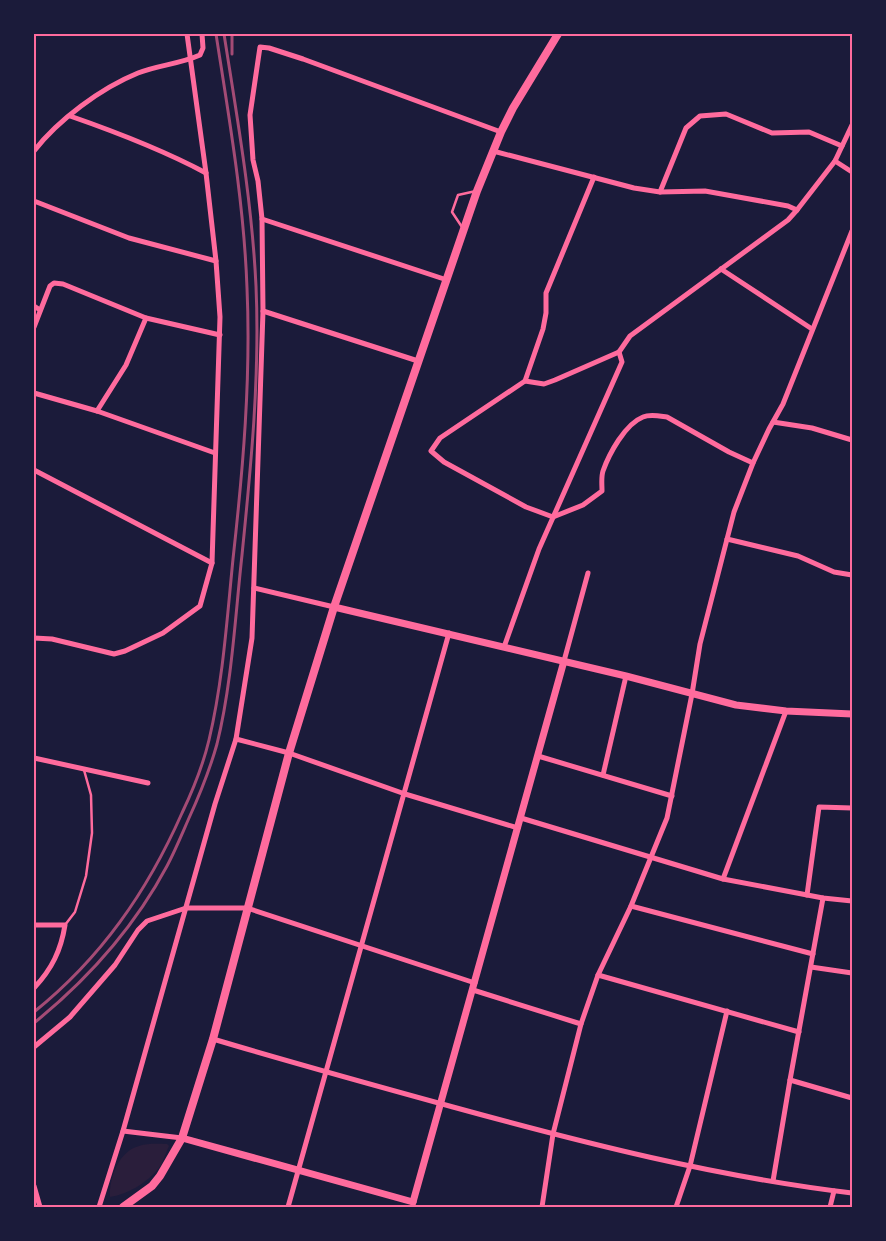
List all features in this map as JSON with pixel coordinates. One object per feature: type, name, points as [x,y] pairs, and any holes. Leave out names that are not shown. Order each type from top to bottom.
[{"type":"main road","points":[[123,1207],[152,1186],[182,1138],[213,1040],[289,753],[334,607],[464,229],[493,151],[513,108],[558,34]]},
{"type":"street","points":[[34,638],[52,639],[114,654],[125,651],[163,633],[200,606],[212,563],[220,335],[216,261],[187,34]]},
{"type":"street","points":[[34,151],[70,116],[104,92],[131,77],[164,64],[200,55],[202,52],[202,34]]},
{"type":"street","points":[[100,1207],[215,804],[236,740],[252,638],[263,311],[262,219],[258,181],[253,160],[250,115],[260,47],[302,59],[501,132]]},
{"type":"street","points":[[660,192],[686,128],[700,116],[726,114],[772,133],[810,132],[842,146]]},
{"type":"street","points":[[70,116],[171,156],[206,173]]},
{"type":"street","points":[[525,381],[544,384],[619,352],[630,336],[788,220],[835,161],[852,125]]},
{"type":"street","points":[[493,151],[634,188],[660,192],[705,191],[788,206],[797,210]]},
{"type":"street","points":[[835,161],[852,172]]},
{"type":"street","points":[[594,177],[546,293],[546,313],[543,329],[525,381],[440,438],[432,451],[444,462],[526,507],[554,517],[583,505],[602,491],[602,472],[615,447],[626,430],[643,417],[667,417],[729,452],[753,463]]},
{"type":"street","points":[[34,202],[129,238],[216,261]]},
{"type":"street","points":[[262,219],[447,280]]},
{"type":"street","points":[[542,1207],[553,1134],[581,1024],[598,975],[631,906],[667,818],[700,644],[734,512],[753,463],[783,404],[852,231]]},
{"type":"street","points":[[721,269],[812,329]]},
{"type":"street","points":[[34,327],[50,286],[54,283],[63,284],[146,318],[220,335]]},
{"type":"street","points":[[34,306],[40,310]]},
{"type":"street","points":[[263,311],[418,361]]},
{"type":"street","points":[[97,411],[126,365],[146,318]]},
{"type":"street","points":[[504,647],[539,549],[622,362],[619,352]]},
{"type":"street","points":[[34,393],[97,411],[215,453]]},
{"type":"street","points":[[773,422],[812,428],[852,440]]},
{"type":"street","points":[[34,470],[212,563]]},
{"type":"street","points":[[727,539],[798,556],[834,572],[852,575]]},
{"type":"street","points":[[123,1131],[182,1138],[414,1205],[588,573]]},
{"type":"street","points":[[254,588],[449,633],[736,705],[852,714]]},
{"type":"street","points":[[288,1207],[449,633]]},
{"type":"street","points":[[603,775],[626,676]]},
{"type":"street","points":[[722,879],[786,710]]},
{"type":"street","points":[[236,740],[289,753],[404,794],[518,828]]},
{"type":"street","points":[[538,756],[672,796]]},
{"type":"street","points":[[34,758],[148,783]]},
{"type":"street","points":[[807,895],[819,807],[852,808]]},
{"type":"street","points":[[521,818],[722,879],[852,902]]},
{"type":"street","points":[[773,1181],[824,898]]},
{"type":"street","points":[[631,906],[813,954]]},
{"type":"street","points":[[34,1047],[70,1016],[115,965],[138,930],[147,921],[186,908],[247,908],[361,945],[581,1024]]},
{"type":"street","points":[[34,925],[66,925],[62,944],[47,974],[34,988]]},
{"type":"street","points":[[811,967],[852,973]]},
{"type":"street","points":[[598,975],[799,1032]]},
{"type":"street","points":[[676,1207],[690,1166],[727,1011]]},
{"type":"street","points":[[213,1040],[553,1134],[690,1166],[773,1181],[852,1192]]},
{"type":"street","points":[[790,1080],[852,1098]]},
{"type":"street","points":[[34,1186],[40,1207]]},
{"type":"street","points":[[830,1207],[834,1190]]},
{"type":"lane","points":[[464,229],[452,212],[458,195],[478,191]]},
{"type":"lane","points":[[66,925],[74,912],[86,876],[92,833],[90,795],[83,769]]},
{"type":"shaded area","points":[[167,1144],[169,1146],[161,1165],[151,1176],[132,1190],[110,1197],[113,1174],[126,1153],[142,1145]]},
{"type":"railway","points":[[34,1012],[58,991],[101,946],[120,922],[154,870],[190,795],[204,759],[214,718],[224,650],[240,491],[248,356],[247,288],[243,224],[216,34]]},
{"type":"railway","points":[[34,1023],[73,989],[108,951],[125,931],[154,888],[173,854],[201,791],[217,744],[222,721],[232,650],[249,488],[257,353],[256,286],[248,191],[224,34]]},
{"type":"railway","points":[[232,34],[232,54]]}]
